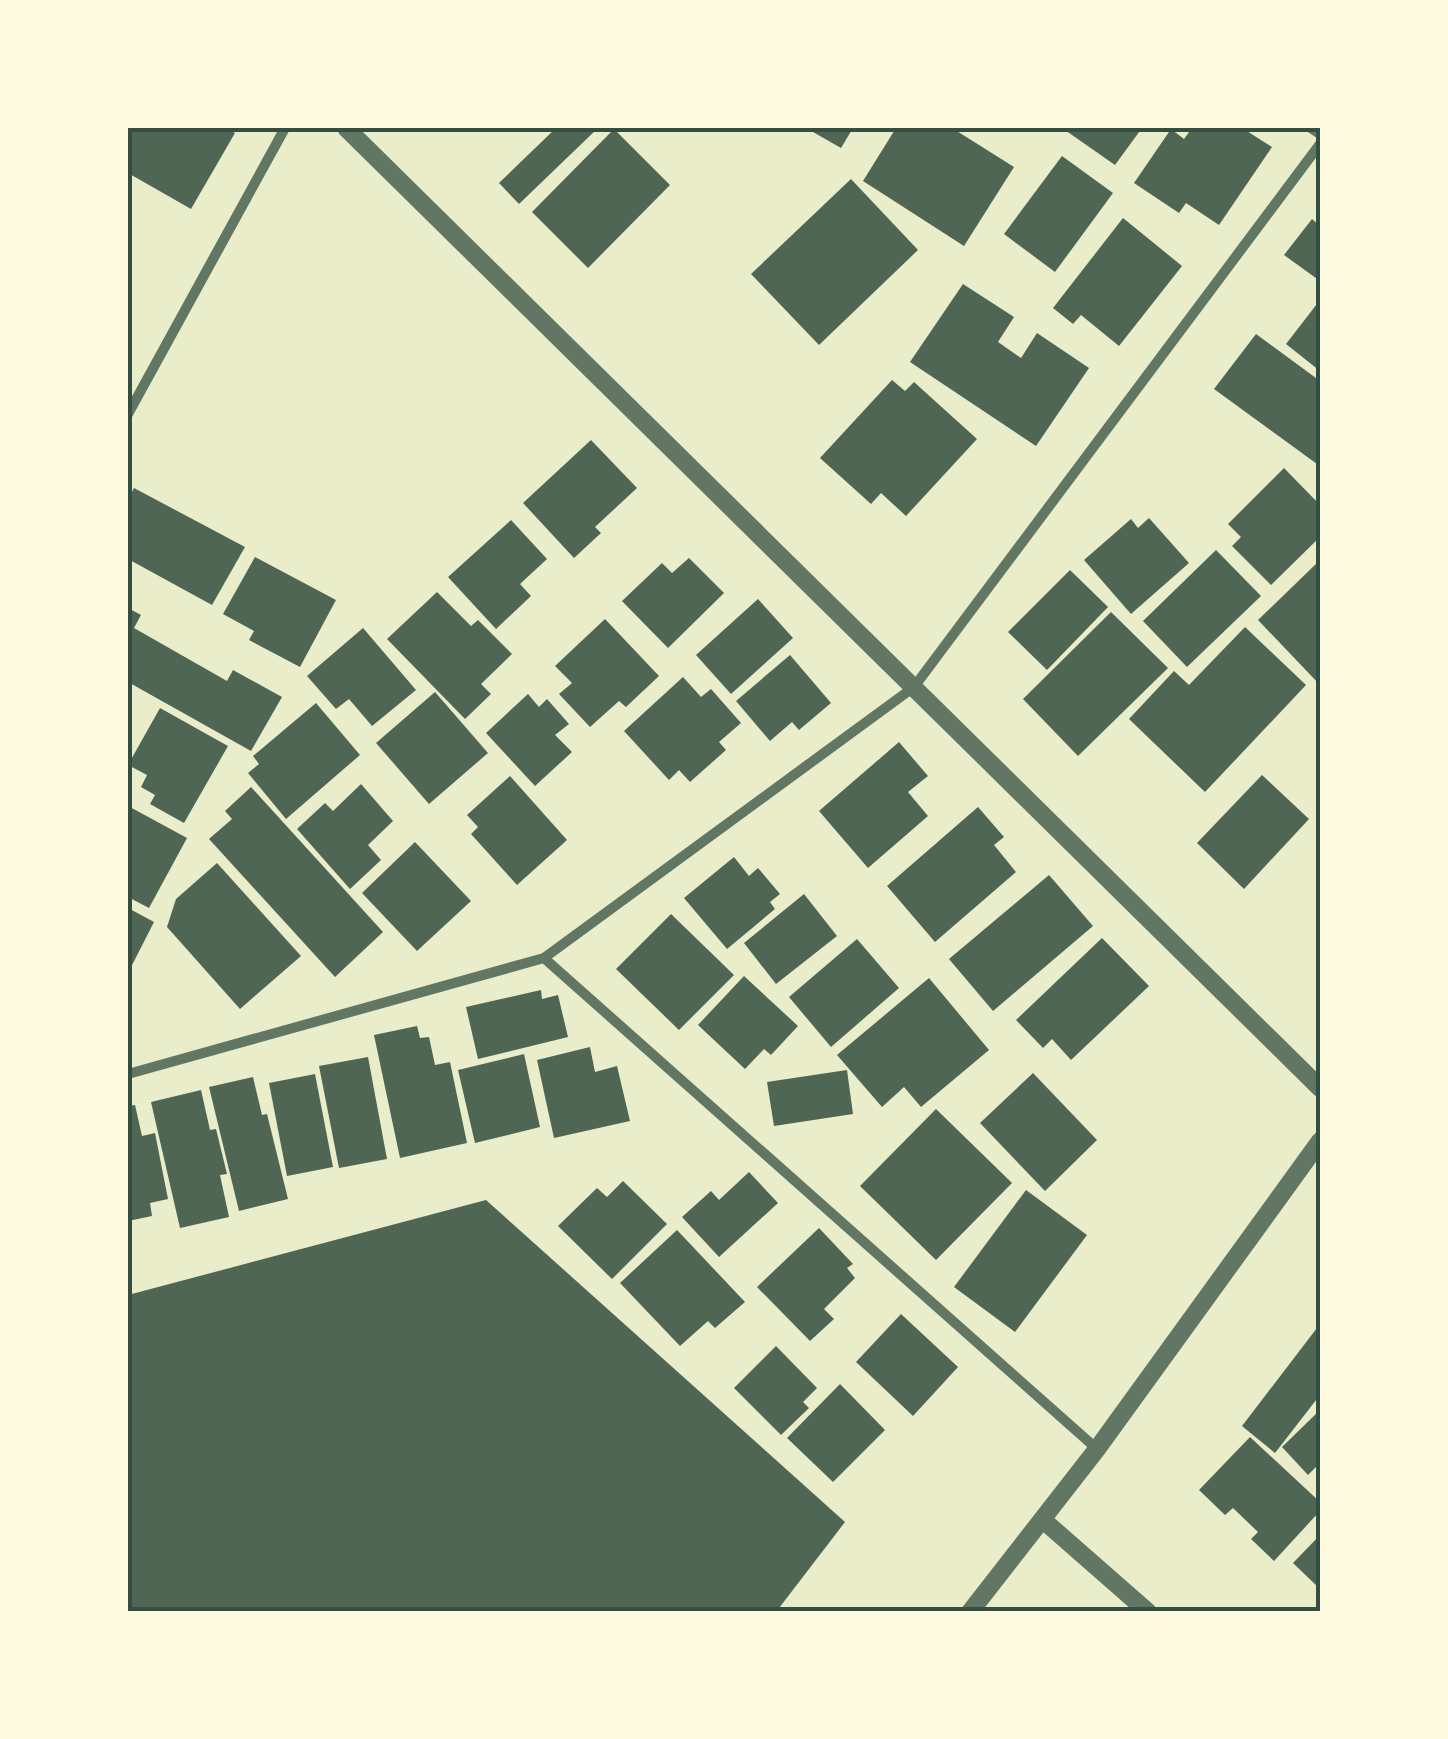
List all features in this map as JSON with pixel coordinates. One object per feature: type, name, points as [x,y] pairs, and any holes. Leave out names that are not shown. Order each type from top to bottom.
[{"type":"street","points":[[128,414],[285,128]]},
{"type":"street","points":[[346,128],[1320,1088]]},
{"type":"street","points":[[1311,128],[1320,134]]},
{"type":"street","points":[[128,1074],[544,958],[914,687],[1320,144]]},
{"type":"street","points":[[544,958],[1096,1450]]},
{"type":"street","points":[[970,1612],[1096,1450],[1320,1141]]},
{"type":"street","points":[[1043,1520],[1148,1612]]},
{"type":"building","points":[[128,128],[225,128],[235,133],[191,209],[128,173]]},
{"type":"building","points":[[556,128],[598,128],[519,204],[499,183]]},
{"type":"building","points":[[806,128],[853,128],[841,148]]},
{"type":"building","points":[[896,128],[952,128],[1014,167],[964,246],[863,181]]},
{"type":"building","points":[[1062,128],[1142,128],[1115,165]]},
{"type":"building","points":[[1192,128],[1242,128],[1272,147],[1219,225],[1186,203],[1179,213],[1134,183],[1171,129],[1184,139]]},
{"type":"building","points":[[614,129],[670,185],[588,268],[532,212]]},
{"type":"building","points":[[1062,156],[1113,193],[1055,272],[1004,234]]},
{"type":"building","points":[[851,179],[918,250],[819,345],[751,274]]},
{"type":"building","points":[[1123,218],[1182,266],[1119,346],[1081,315],[1073,324],[1053,308]]},
{"type":"building","points":[[1312,219],[1320,226],[1320,281],[1284,255]]},
{"type":"building","points":[[963,284],[1014,317],[998,342],[1021,358],[1037,333],[1089,368],[1036,446],[910,362]]},
{"type":"building","points":[[1320,300],[1320,371],[1286,344]]},
{"type":"building","points":[[1256,334],[1320,381],[1317,464],[1214,389]]},
{"type":"building","points":[[892,380],[905,391],[914,382],[977,439],[906,516],[881,493],[871,504],[820,458]]},
{"type":"building","points":[[591,440],[637,488],[595,527],[601,533],[574,558],[523,503]]},
{"type":"building","points":[[1284,468],[1320,505],[1320,537],[1271,585],[1232,546],[1241,537],[1228,524]]},
{"type":"building","points":[[134,488],[245,547],[212,605],[128,559],[128,500]]},
{"type":"building","points":[[1149,518],[1189,563],[1131,614],[1084,560],[1131,519],[1138,528]]},
{"type":"building","points":[[511,520],[547,559],[520,584],[531,596],[496,629],[448,577]]},
{"type":"building","points":[[1216,550],[1261,596],[1187,667],[1143,621]]},
{"type":"building","points":[[255,557],[336,600],[300,667],[249,640],[254,631],[223,614]]},
{"type":"building","points":[[689,558],[724,593],[668,648],[622,601],[662,563],[672,573]]},
{"type":"building","points":[[1320,560],[1320,685],[1258,620]]},
{"type":"building","points":[[1070,570],[1108,607],[1047,670],[1008,632]]},
{"type":"building","points":[[437,592],[471,626],[478,620],[512,654],[481,684],[491,694],[465,719],[387,639]]},
{"type":"building","points":[[758,599],[793,638],[731,694],[696,655]]},
{"type":"building","points":[[128,608],[141,615],[134,628],[227,681],[233,670],[282,697],[251,751],[128,682]]},
{"type":"building","points":[[1111,612],[1168,668],[1078,756],[1023,699]]},
{"type":"building","points":[[605,619],[659,676],[626,707],[619,701],[590,727],[559,694],[572,683],[555,666]]},
{"type":"building","points":[[1245,627],[1306,685],[1205,792],[1129,719],[1174,671],[1189,685]]},
{"type":"building","points":[[363,628],[416,690],[372,726],[349,699],[336,709],[307,676]]},
{"type":"building","points":[[790,655],[831,703],[799,730],[792,722],[770,741],[736,701]]},
{"type":"building","points":[[683,677],[701,697],[711,689],[741,723],[719,742],[726,750],[690,782],[679,770],[669,780],[624,731]]},
{"type":"building","points":[[435,692],[488,753],[429,804],[376,743]]},
{"type":"building","points":[[528,694],[539,707],[547,699],[569,724],[555,735],[572,752],[535,786],[486,733]]},
{"type":"building","points":[[316,703],[360,755],[286,819],[248,773],[259,764],[253,756]]},
{"type":"building","points":[[160,708],[228,746],[184,823],[150,804],[155,795],[141,787],[147,775],[128,765]]},
{"type":"building","points":[[899,742],[928,776],[908,792],[928,816],[868,868],[819,811]]},
{"type":"building","points":[[1262,775],[1309,819],[1244,889],[1197,843]]},
{"type":"building","points":[[510,776],[567,840],[517,885],[471,834],[478,827],[467,815]]},
{"type":"building","points":[[361,784],[393,821],[368,845],[381,860],[350,889],[297,829],[325,803],[333,811]]},
{"type":"building","points":[[251,787],[383,932],[335,977],[209,839],[232,819],[225,811]]},
{"type":"building","points":[[128,806],[187,838],[149,908],[128,897]]},
{"type":"building","points":[[978,807],[1004,837],[994,845],[1016,872],[935,942],[887,886]]},
{"type":"building","points":[[415,842],[471,901],[417,951],[362,893]]},
{"type":"building","points":[[734,857],[749,876],[758,868],[780,894],[770,902],[775,909],[727,949],[684,898]]},
{"type":"building","points":[[217,863],[301,956],[240,1009],[167,927],[176,899]]},
{"type":"building","points":[[1049,875],[1093,926],[993,1011],[949,959]]},
{"type":"building","points":[[804,894],[837,936],[776,984],[744,943]]},
{"type":"building","points":[[128,908],[154,922],[128,973]]},
{"type":"building","points":[[671,914],[734,975],[679,1030],[616,969]]},
{"type":"building","points":[[1102,938],[1149,986],[1071,1060],[1052,1039],[1043,1048],[1016,1020]]},
{"type":"building","points":[[857,939],[899,988],[831,1047],[789,997]]},
{"type":"building","points":[[744,976],[798,1026],[771,1055],[764,1049],[745,1069],[698,1025]]},
{"type":"building","points":[[929,978],[989,1050],[921,1107],[904,1087],[882,1107],[837,1055]]},
{"type":"building","points":[[541,990],[542,999],[558,995],[568,1037],[478,1059],[466,1007]]},
{"type":"building","points":[[417,1026],[420,1038],[429,1037],[435,1065],[450,1062],[467,1143],[400,1158],[374,1035]]},
{"type":"building","points":[[590,1047],[595,1072],[617,1066],[630,1121],[554,1138],[537,1060]]},
{"type":"building","points":[[524,1054],[540,1127],[475,1143],[458,1070]]},
{"type":"building","points":[[368,1057],[387,1159],[339,1168],[319,1066]]},
{"type":"building","points":[[847,1070],[853,1114],[774,1126],[767,1082]]},
{"type":"building","points":[[1033,1073],[1097,1140],[1045,1191],[980,1123]]},
{"type":"building","points":[[315,1074],[333,1167],[287,1176],[269,1083]]},
{"type":"building","points":[[253,1077],[262,1115],[267,1114],[288,1199],[239,1211],[209,1087]]},
{"type":"building","points":[[201,1090],[210,1130],[216,1129],[227,1174],[220,1175],[229,1217],[180,1228],[151,1102]]},
{"type":"building","points":[[135,1105],[142,1136],[155,1133],[168,1199],[150,1203],[152,1216],[128,1221],[128,1106]]},
{"type":"building","points":[[936,1109],[1012,1183],[936,1260],[860,1186]]},
{"type":"building","points":[[749,1172],[778,1203],[719,1257],[682,1217],[711,1191],[719,1200]]},
{"type":"building","points":[[623,1181],[667,1224],[612,1279],[558,1226],[597,1188],[607,1197]]},
{"type":"building","points":[[1026,1190],[1087,1235],[1015,1332],[954,1287]]},
{"type":"building","points":[[486,1200],[845,1522],[776,1612],[128,1612],[128,1295]]},
{"type":"building","points":[[819,1228],[853,1264],[847,1268],[855,1278],[824,1309],[834,1319],[810,1341],[757,1287]]},
{"type":"building","points":[[677,1230],[745,1302],[715,1328],[708,1321],[680,1346],[620,1283]]},
{"type":"building","points":[[901,1314],[958,1367],[913,1416],[856,1362]]},
{"type":"building","points":[[1320,1324],[1320,1395],[1275,1453],[1242,1426]]},
{"type":"building","points":[[776,1346],[817,1388],[803,1402],[809,1408],[781,1435],[734,1388]]},
{"type":"building","points":[[840,1384],[885,1430],[833,1482],[787,1438]]},
{"type":"building","points":[[1320,1410],[1320,1463],[1308,1475],[1282,1447]]},
{"type":"building","points":[[1250,1437],[1320,1502],[1320,1511],[1274,1561],[1251,1539],[1258,1532],[1233,1508],[1225,1515],[1199,1490]]},
{"type":"building","points":[[1320,1535],[1320,1589],[1293,1563]]}]
